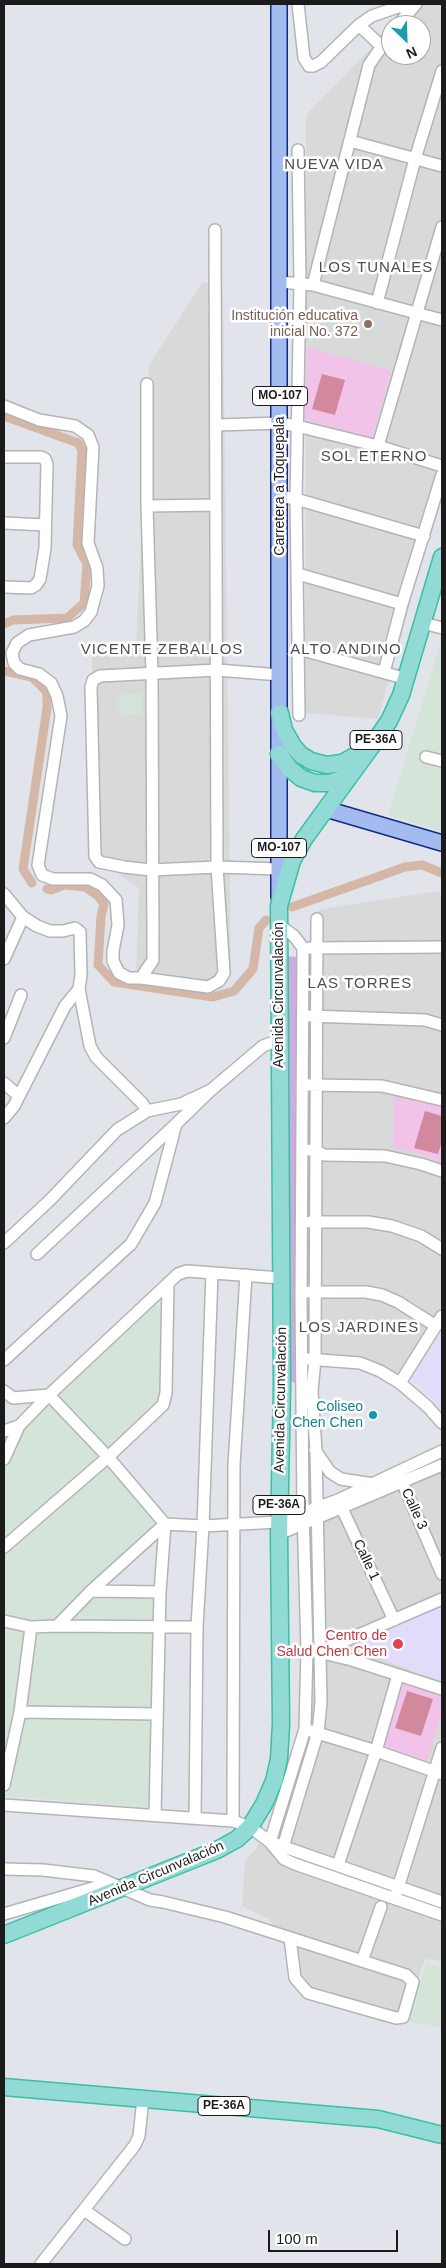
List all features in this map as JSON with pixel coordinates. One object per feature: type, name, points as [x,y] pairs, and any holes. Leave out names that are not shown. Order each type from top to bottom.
[{"type":"highway","name":"Avenida Circunvalación","points":[[4,1935],[117,1886],[217,1850],[237,1839],[250,1827],[264,1804],[274,1781],[279,1759],[281,1724],[279,1528],[282,1387],[279,906],[292,861],[304,839],[389,721],[407,679],[442,557]]},
{"type":"highway","points":[[280,713],[284,730],[293,746],[301,755],[311,761],[327,765],[342,763],[371,747]]},
{"type":"highway","points":[[279,754],[301,778],[315,783],[349,777]]},
{"type":"highway","name":"PE-36A","points":[[4,2087],[378,2118],[442,2135]]},
{"type":"main road","name":"Carretera a Toquepala","points":[[279,4],[279,789]]},
{"type":"main road","name":"Avenida Circunvalación","points":[[279,789],[279,906]]},
{"type":"main road","points":[[326,809],[442,843]]},
{"type":"street","points":[[298,4],[304,58],[309,66],[322,62],[359,25],[384,11],[415,5]]},
{"type":"street","points":[[406,15],[415,5]]},
{"type":"street","points":[[313,285],[368,65],[381,46],[359,25]]},
{"type":"street","points":[[377,303],[415,158],[442,71]]},
{"type":"street","points":[[350,141],[442,166]]},
{"type":"street","points":[[298,150],[300,284],[296,499],[299,715]]},
{"type":"street","points":[[378,446],[442,227]]},
{"type":"street","points":[[4,406],[39,420],[75,426],[88,435],[93,447],[88,543],[97,568],[98,586],[91,612],[84,621],[74,627],[29,635],[17,643],[12,653],[14,663],[20,669],[39,674],[51,683],[57,696],[61,716],[38,865],[42,875],[53,879],[90,879],[102,886],[116,900],[118,924],[113,961],[119,973],[129,978],[208,987],[215,985],[224,973],[217,867],[215,230]]},
{"type":"street","points":[[280,282],[313,285],[442,320]]},
{"type":"street","points":[[142,978],[153,960],[151,870],[152,673],[147,506],[147,384]]},
{"type":"street","points":[[217,425],[280,423],[297,426],[378,446],[442,466]]},
{"type":"street","points":[[4,457],[41,457],[47,464],[45,548],[38,582],[31,588],[4,587]]},
{"type":"street","points":[[384,672],[402,604],[442,475]]},
{"type":"street","points":[[279,496],[296,499],[424,536]]},
{"type":"street","points":[[147,506],[215,505]]},
{"type":"street","points":[[4,524],[45,525]]},
{"type":"street","points":[[298,574],[402,604]]},
{"type":"street","points":[[423,622],[442,628]]},
{"type":"street","points":[[299,649],[407,679]]},
{"type":"street","points":[[279,869],[217,867],[151,870],[102,864],[95,856],[91,687],[93,680],[100,676],[216,670],[280,675]]},
{"type":"street","points":[[426,757],[442,761]]},
{"type":"street","points":[[4,894],[23,917],[36,926],[50,931],[78,929],[82,940],[79,989],[90,1046],[96,1057],[142,1103],[147,1111]]},
{"type":"street","points":[[4,958],[23,917]]},
{"type":"street","points":[[270,1842],[305,1729],[307,1649],[303,1524],[301,1222],[302,1156],[316,1016],[317,919]]},
{"type":"street","points":[[278,924],[294,936],[303,948],[302,1016],[318,1156],[315,1222],[315,1359],[312,1391],[316,1450],[321,1702],[318,1732],[283,1847]]},
{"type":"street","points":[[303,948],[442,947]]},
{"type":"street","points":[[4,1118],[19,1096],[65,1006],[79,989]]},
{"type":"street","points":[[4,1038],[21,995]]},
{"type":"street","points":[[302,1016],[425,1020],[442,1025]]},
{"type":"street","points":[[37,1254],[211,1090],[263,1046],[279,1040]]},
{"type":"street","points":[[4,1083],[19,1096]]},
{"type":"street","points":[[310,1085],[382,1086],[442,1100]]},
{"type":"street","points":[[4,1244],[50,1200],[117,1130],[147,1111],[181,1104],[211,1090]]},
{"type":"street","points":[[4,1360],[130,1244],[155,1203],[176,1124]]},
{"type":"street","points":[[302,1156],[385,1156],[442,1171]]},
{"type":"street","points":[[301,1222],[368,1222],[392,1226],[421,1236],[442,1249]]},
{"type":"street","points":[[4,1459],[19,1426],[48,1395],[178,1274],[187,1271],[281,1278]]},
{"type":"street","points":[[195,1818],[197,1627],[203,1526],[212,1273]]},
{"type":"street","points":[[233,1821],[234,1465],[246,1275]]},
{"type":"street","points":[[4,1547],[108,1457],[165,1401],[168,1284]]},
{"type":"street","points":[[301,1292],[366,1292],[382,1295],[439,1321],[400,1383]]},
{"type":"street","points":[[303,1360],[315,1359],[360,1363],[380,1371],[400,1383],[428,1407],[442,1423]]},
{"type":"street","points":[[4,1391],[13,1398],[48,1395]]},
{"type":"street","points":[[48,1395],[108,1457],[165,1524],[160,1592],[155,1815]]},
{"type":"street","points":[[4,1432],[19,1426]]},
{"type":"street","points":[[303,1431],[330,1472],[341,1479],[374,1484]]},
{"type":"street","points":[[279,1528],[303,1512],[317,1507],[340,1504],[400,1478],[442,1451]]},
{"type":"street","points":[[57,1626],[91,1591],[165,1524],[203,1526],[234,1522],[279,1528],[303,1524],[316,1519],[374,1484],[442,1465]]},
{"type":"street","name":"Calle 3","points":[[400,1478],[442,1574]]},
{"type":"street","name":"Calle 1","points":[[340,1504],[394,1620]]},
{"type":"street","points":[[91,1591],[160,1592]]},
{"type":"street","points":[[319,1652],[442,1598]]},
{"type":"street","points":[[4,1621],[31,1626],[159,1625],[197,1627]]},
{"type":"street","points":[[4,1785],[20,1712],[31,1626]]},
{"type":"street","points":[[307,1649],[352,1660],[442,1689]]},
{"type":"street","points":[[338,1865],[376,1751],[398,1675]]},
{"type":"street","points":[[20,1712],[157,1714]]},
{"type":"street","points":[[305,1729],[439,1773]]},
{"type":"street","points":[[394,1898],[439,1773],[442,1748]]},
{"type":"street","points":[[4,1805],[233,1821],[250,1827],[270,1842],[284,1859],[442,1915]]},
{"type":"street","points":[[270,1842],[442,1902]]},
{"type":"street","points":[[4,1869],[43,1870],[94,1876],[150,1900],[225,1917],[362,1961],[410,1978],[413,1982],[403,2017],[396,2018],[308,1993],[295,1978],[290,1938]]},
{"type":"street","points":[[4,1914],[117,1886]]},
{"type":"street","points":[[362,1961],[381,1907]]},
{"type":"street","points":[[45,2263],[135,2145],[139,2136],[143,2099]]},
{"type":"street","points":[[84,2210],[125,2239]]},
{"type":"shaded area","points":[[415,4],[442,4],[442,489],[378,719],[305,713],[306,115],[381,38],[381,65],[431,65],[431,15],[404,15]]},
{"type":"shaded area","points":[[202,283],[215,283],[223,302],[231,969],[210,982],[136,972],[139,888],[93,857],[92,650],[136,648],[149,365]]},
{"type":"shaded area","points":[[308,347],[391,371],[372,438],[304,419]]},
{"type":"shaded area","points":[[322,374],[345,380],[335,415],[312,409]]},
{"type":"shaded area","points":[[442,638],[442,832],[388,815]]},
{"type":"shaded area","points":[[141,694],[141,714],[119,715],[119,695]]},
{"type":"shaded area","points":[[438,891],[442,895],[442,1320],[404,1379],[356,1356],[317,1355],[313,913],[322,909]]},
{"type":"shaded area","points":[[286,956],[297,957],[295,1125],[296,1383],[285,1380]]},
{"type":"shaded area","points":[[307,959],[312,959],[312,1007],[308,1007]]},
{"type":"shaded area","points":[[308,1030],[313,1030],[312,1076],[308,1076]]},
{"type":"shaded area","points":[[394,1094],[442,1106],[442,1163],[424,1155],[393,1148]]},
{"type":"shaded area","points":[[307,1096],[312,1096],[311,1142],[307,1142]]},
{"type":"shaded area","points":[[425,1111],[442,1116],[442,1141],[438,1154],[414,1148]]},
{"type":"shaded area","points":[[307,1168],[312,1168],[312,1212],[307,1213]]},
{"type":"shaded area","points":[[307,1235],[312,1235],[312,1280],[307,1280]]},
{"type":"shaded area","points":[[150,1296],[173,1325],[168,1406],[116,1457],[164,1515],[163,1522],[95,1587],[164,1592],[158,1808],[4,1796],[4,1461],[45,1388]]},
{"type":"shaded area","points":[[307,1303],[311,1303],[311,1349],[308,1349]]},
{"type":"shaded area","points":[[442,1331],[442,1409],[424,1390],[410,1380]]},
{"type":"shaded area","points":[[442,1455],[442,1961],[425,1959],[402,2025],[313,1998],[269,1919],[242,1906],[245,1862],[277,1822],[315,1686],[309,1516]]},
{"type":"shaded area","name":"Centro de Salud Chen Chen","points":[[442,1606],[442,1682],[355,1649],[355,1643]]},
{"type":"shaded area","points":[[401,1680],[442,1695],[442,1713],[427,1761],[380,1745]]},
{"type":"shaded area","points":[[407,1691],[433,1699],[421,1736],[395,1728]]},
{"type":"shaded area","points":[[426,1963],[442,1967],[442,2028],[408,2021]]},
{"type":"waterway","points":[[4,416],[78,443],[82,450],[77,545],[87,564],[84,603],[67,618],[13,620],[4,624]]},
{"type":"waterway","points":[[4,671],[32,677],[47,692],[47,708],[23,869],[32,883]]},
{"type":"waterway","points":[[292,907],[405,867],[422,865],[442,873]]},
{"type":"waterway","points":[[47,889],[51,890],[64,885],[85,887],[97,895],[104,904],[101,916],[98,965],[114,982],[213,997],[234,991],[253,969],[259,928],[266,920]]},
{"type":"place","name":"Institución educativa inicial No. 372","points":[[368,324]]},
{"type":"place","name":"Coliseo Chen Chen","points":[[373,1415]]},
{"type":"place","name":"Centro de Salud Chen Chen","points":[[398,1644]]},
{"type":"district","name":"NUEVA VIDA","points":[[334,165]]},
{"type":"district","name":"LOS TUNALES","points":[[376,268]]},
{"type":"district","name":"SOL ETERNO","points":[[374,457]]},
{"type":"district","name":"VICENTE ZEBALLOS","points":[[162,650]]},
{"type":"district","name":"ALTO ANDINO","points":[[346,650]]},
{"type":"district","name":"LAS TORRES","points":[[360,984]]},
{"type":"district","name":"LOS JARDINES","points":[[359,1328]]}]
